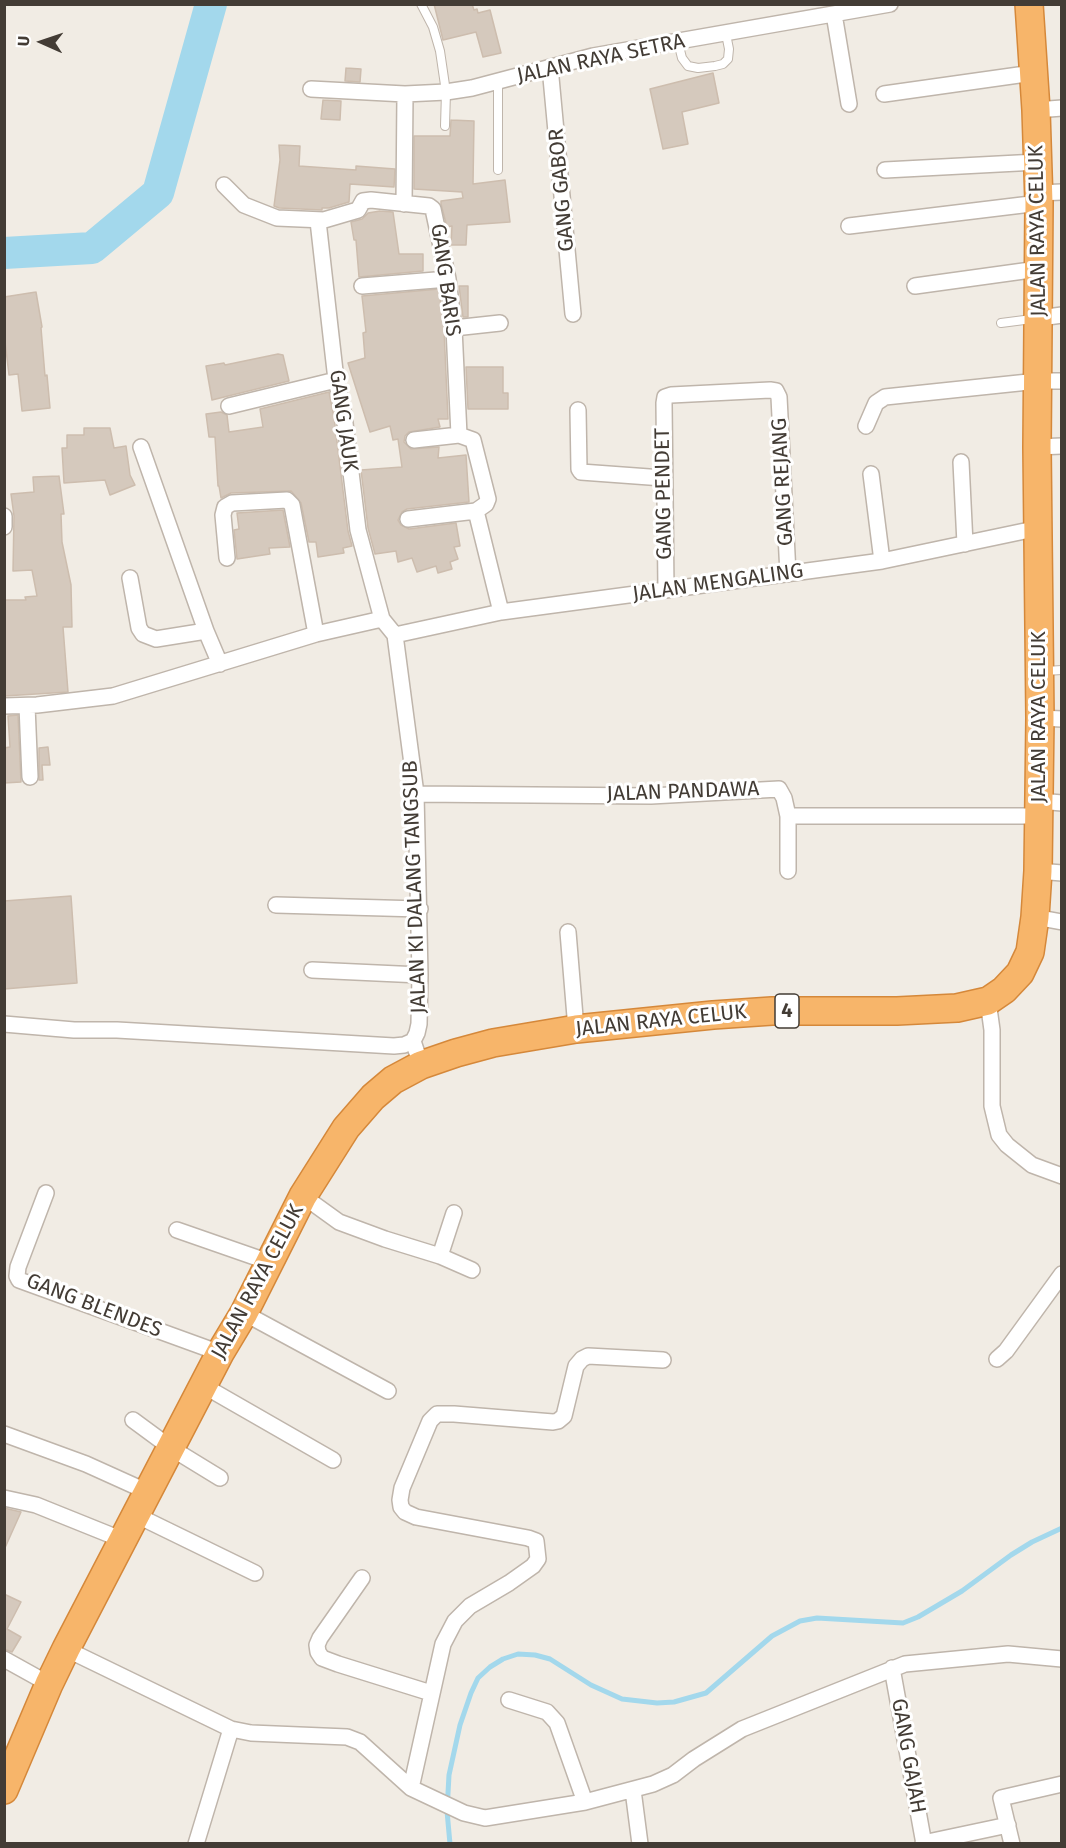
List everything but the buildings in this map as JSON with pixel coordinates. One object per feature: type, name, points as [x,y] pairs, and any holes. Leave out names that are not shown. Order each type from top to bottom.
[{"type":"highway","name":"JALAN RAYA CELUK","points":[[8,1773],[66,1649],[220,1353],[244,1313],[303,1196],[346,1128],[417,1053],[576,1029],[713,1015],[772,1011],[897,1011],[957,1008],[988,1001],[1004,990],[1020,973],[1030,952],[1035,917],[1050,872],[1046,807],[1052,670],[1039,528],[1049,446],[1051,316],[1038,269],[1046,196],[1037,162],[1049,109],[1033,73],[1029,4]]},
{"type":"street","name":"JALAN RAYA SETRA","points":[[311,89],[405,94],[446,92],[593,56],[890,4]]},
{"type":"street","points":[[834,14],[849,104]]},
{"type":"street","name":"GANG GABOR","points":[[550,67],[573,314]]},
{"type":"street","points":[[884,94],[1033,73]]},
{"type":"street","points":[[404,204],[405,94]]},
{"type":"street","points":[[885,170],[1037,162]]},
{"type":"street","name":"GANG BARIS","points":[[224,185],[244,205],[268,216],[318,221],[358,210],[363,201],[371,200],[429,206],[433,209],[448,279],[454,328],[459,435]]},
{"type":"street","points":[[849,226],[1046,196]]},
{"type":"street","name":"GANG JAUK","points":[[318,221],[336,380],[344,415],[358,530],[382,619]]},
{"type":"street","points":[[915,286],[1038,269]]},
{"type":"street","points":[[362,286],[448,279]]},
{"type":"street","points":[[454,328],[500,323]]},
{"type":"street","points":[[229,406],[336,380]]},
{"type":"street","points":[[867,426],[876,404],[885,397],[1050,381]]},
{"type":"street","name":"GANG PENDET","points":[[666,590],[663,478],[665,397],[776,391]]},
{"type":"street","name":"GANG REJANG","points":[[776,391],[779,397],[788,574]]},
{"type":"street","points":[[578,410],[579,469],[581,472],[663,478]]},
{"type":"street","points":[[408,519],[476,511],[486,504],[488,496],[475,444],[469,437],[459,435],[414,440]]},
{"type":"street","points":[[141,447],[206,631],[220,664]]},
{"type":"street","points":[[961,462],[965,544]]},
{"type":"street","points":[[871,474],[882,561]]},
{"type":"street","points":[[227,558],[223,515],[225,507],[232,503],[287,500],[292,505],[316,634]]},
{"type":"street","points":[[476,511],[501,612]]},
{"type":"street","points":[[4,516],[4,527]]},
{"type":"street","name":"JALAN MENGALING","points":[[395,635],[501,612],[882,561],[1039,528]]},
{"type":"street","points":[[130,578],[143,634],[156,639],[206,631]]},
{"type":"street","points":[[4,706],[27,706],[113,696],[316,634],[382,619],[395,635]]},
{"type":"street","name":"JALAN KI DALANG TANGSUB","points":[[395,635],[416,794],[420,909],[417,1053]]},
{"type":"street","points":[[27,706],[30,777]]},
{"type":"street","name":"JALAN PANDAWA","points":[[416,794],[651,796],[779,789],[784,798],[788,816]]},
{"type":"street","points":[[788,871],[788,816],[1046,807]]},
{"type":"street","points":[[276,905],[420,909]]},
{"type":"street","points":[[1035,917],[1062,922]]},
{"type":"street","points":[[567,932],[576,1029]]},
{"type":"street","points":[[312,970],[420,975]]},
{"type":"street","points":[[988,1001],[992,1030],[992,1106],[999,1135],[1007,1145],[1032,1165],[1062,1176]]},
{"type":"street","points":[[4,1024],[74,1030],[117,1030],[382,1046],[404,1045],[417,1053]]},
{"type":"street","name":"GANG BLENDES","points":[[46,1193],[18,1267],[17,1276],[20,1280],[220,1353]]},
{"type":"street","points":[[303,1196],[339,1222],[440,1256],[472,1270]]},
{"type":"street","points":[[440,1256],[454,1213]]},
{"type":"street","points":[[177,1230],[269,1262]]},
{"type":"street","points":[[997,1359],[1006,1351],[1062,1274]]},
{"type":"street","points":[[244,1313],[388,1391]]},
{"type":"street","points":[[417,1791],[430,1693],[443,1644],[455,1621],[470,1606],[533,1566],[538,1559],[536,1542],[528,1538],[416,1517],[405,1512],[401,1507],[402,1488],[433,1417],[437,1414],[454,1414],[553,1422],[564,1416],[576,1366],[582,1359],[588,1356],[663,1360]]},
{"type":"street","points":[[204,1386],[333,1460]]},
{"type":"street","points":[[133,1420],[171,1448],[220,1478]]},
{"type":"street","points":[[4,1434],[86,1464],[142,1503],[255,1573]]},
{"type":"street","points":[[4,1498],[36,1505],[123,1540]]},
{"type":"street","points":[[362,1578],[320,1638],[317,1646],[318,1652],[322,1658],[338,1664],[430,1693]]},
{"type":"street","points":[[66,1649],[231,1729],[251,1733],[347,1737],[363,1744],[417,1791],[464,1813],[485,1818],[585,1803],[653,1784],[673,1775],[742,1728],[905,1664],[1008,1654],[1062,1659]]},
{"type":"street","points":[[4,1659],[49,1684]]},
{"type":"street","name":"GANG GAJAH","points":[[891,1668],[923,1843]]},
{"type":"street","points":[[509,1700],[547,1713],[557,1723],[585,1803]]},
{"type":"street","points":[[196,1844],[231,1729]]},
{"type":"street","points":[[1012,1844],[1001,1798],[1062,1784]]},
{"type":"street","points":[[633,1790],[640,1844]]},
{"type":"street","points":[[923,1843],[1008,1825]]},
{"type":"lane","points":[[421,4],[433,27],[438,43],[446,92],[445,126]]},
{"type":"lane","points":[[678,42],[682,58],[688,66],[698,68],[715,66],[723,64],[728,59],[726,34]]},
{"type":"lane","points":[[498,81],[498,170]]},
{"type":"lane","points":[[1001,323],[1051,316]]},
{"type":"waterway","points":[[4,253],[92,248],[158,193],[211,4]]},
{"type":"waterway","points":[[450,1844],[447,1811],[449,1775],[460,1725],[478,1678],[503,1659],[518,1654],[535,1655],[550,1659],[591,1685],[622,1699],[657,1703],[674,1702],[706,1693],[772,1636],[800,1621],[817,1618],[903,1623],[918,1617],[962,1591],[1032,1542],[1062,1528]]}]
